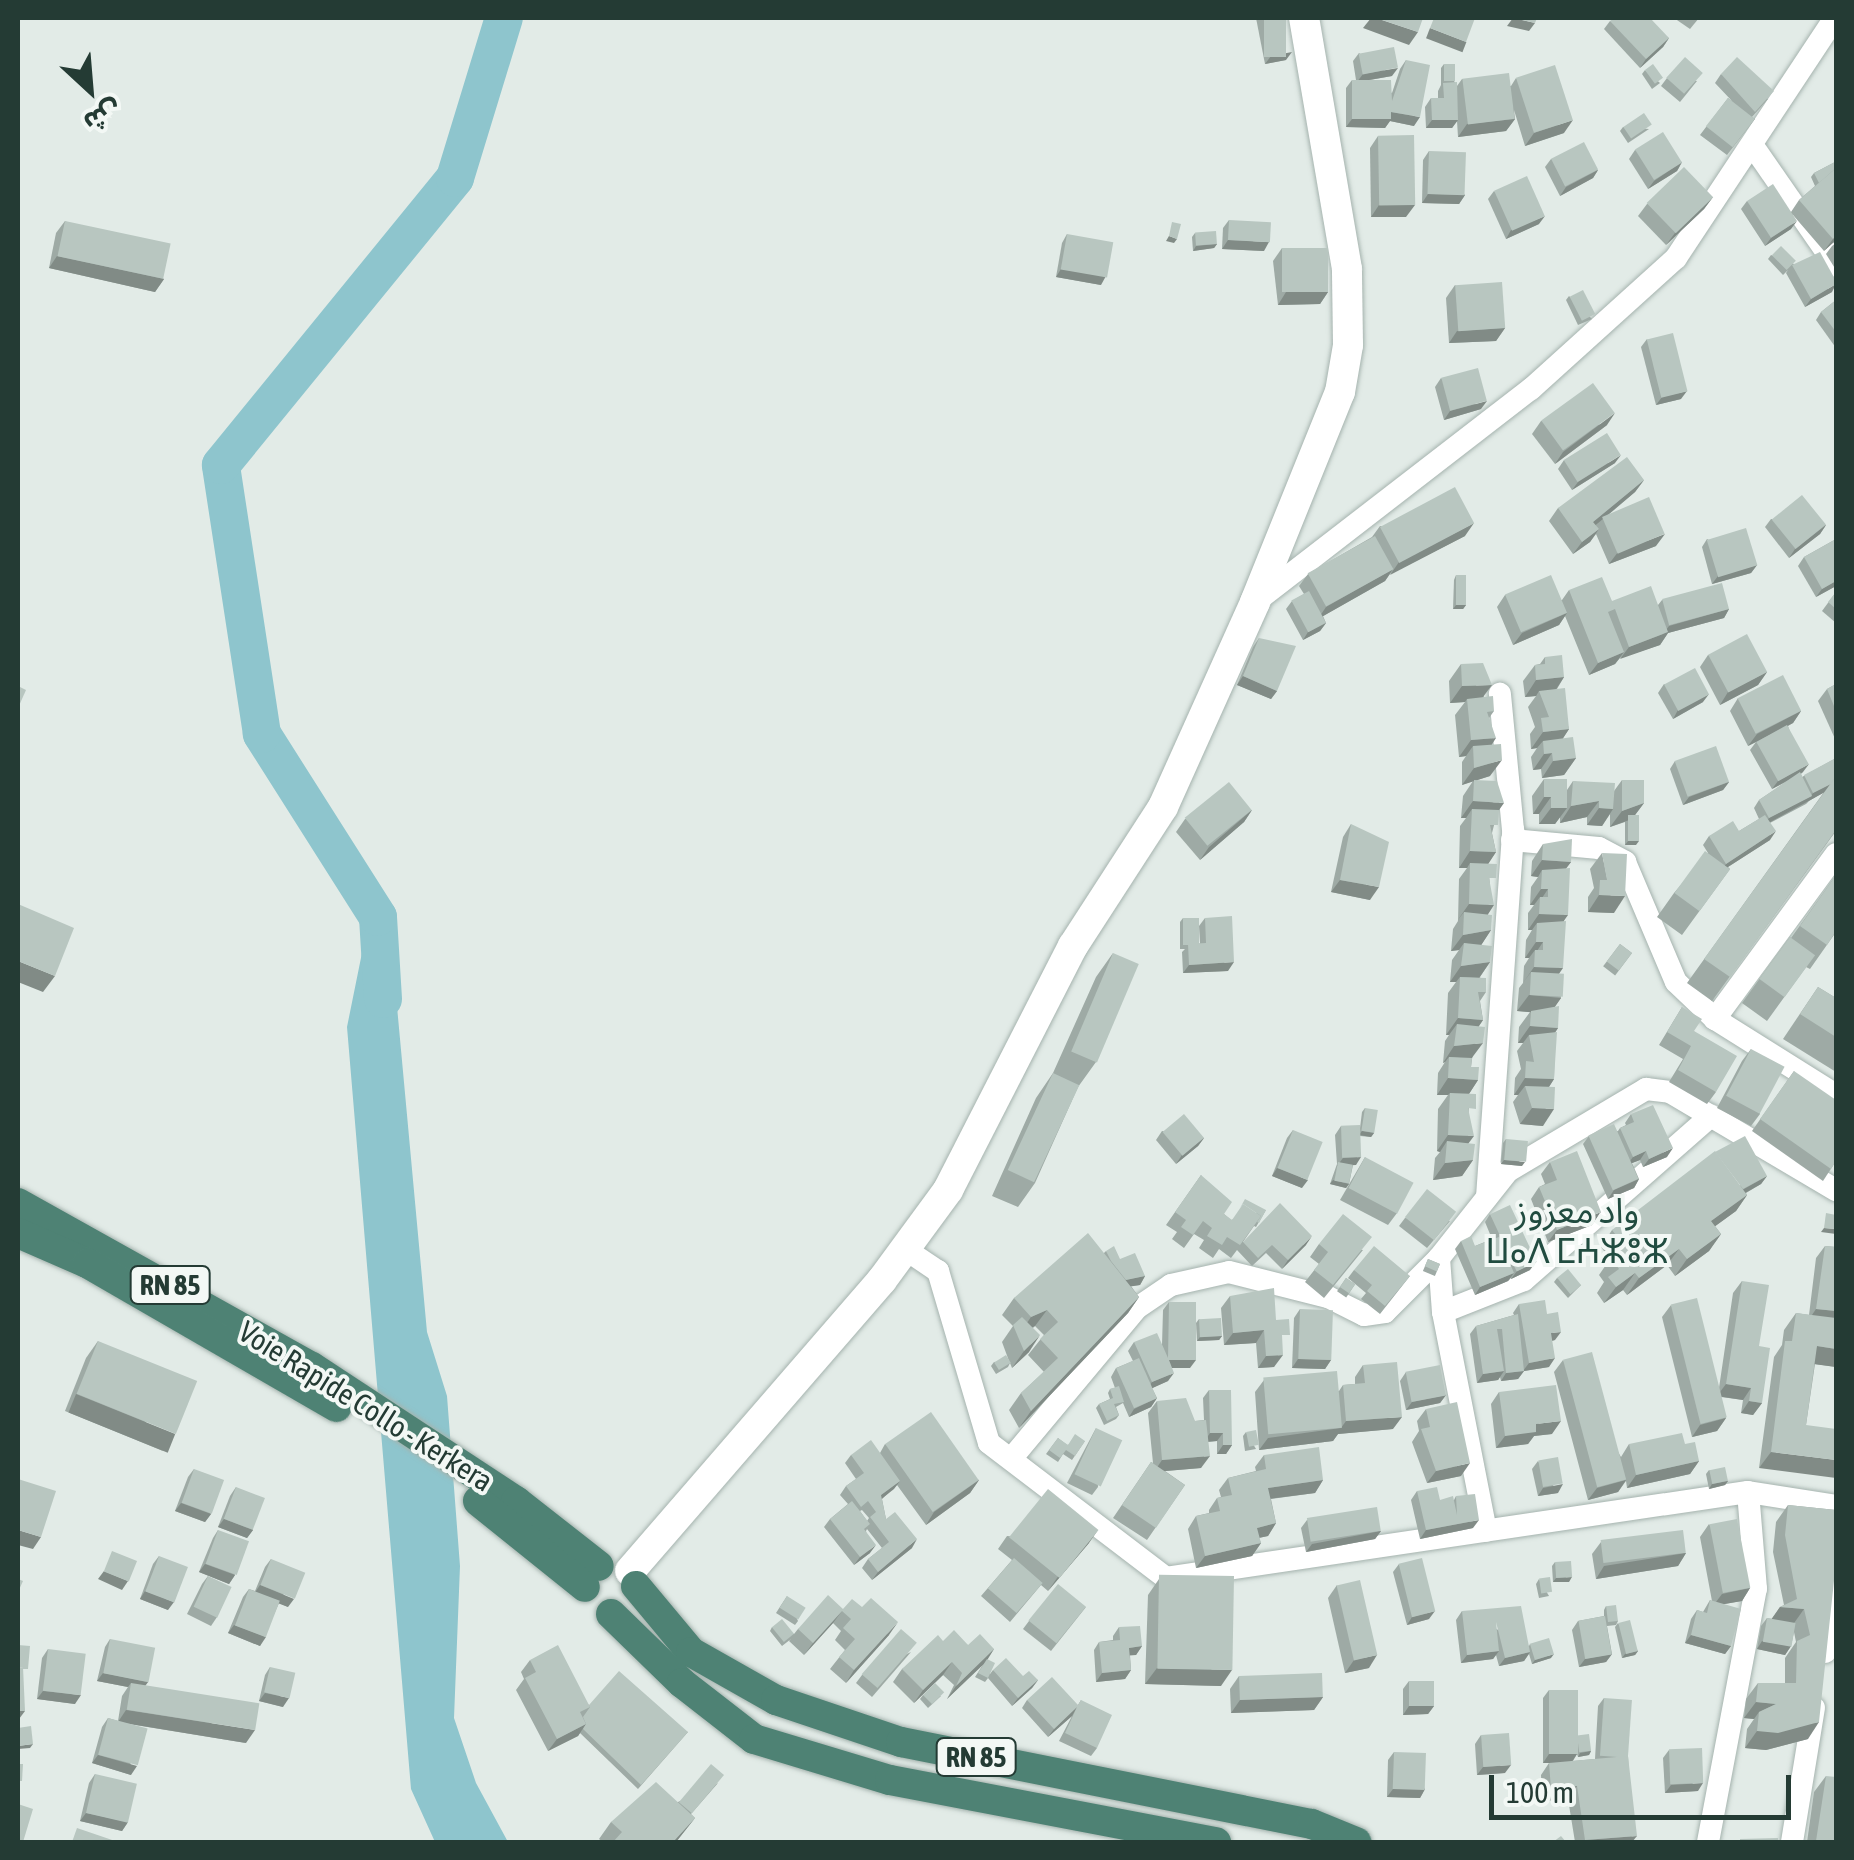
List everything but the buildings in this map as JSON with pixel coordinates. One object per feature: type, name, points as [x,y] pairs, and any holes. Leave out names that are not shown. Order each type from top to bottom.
[{"type":"highway","name":"Voie Rapide Collo - Kerkera","points":[[18,1204],[315,1381],[511,1510],[592,1576],[596,1609],[612,1614]]},
{"type":"highway","name":"Voie Rapide Collo - Kerkera","points":[[18,1233],[88,1263],[315,1381]]},
{"type":"highway","points":[[592,1576],[633,1579],[627,1608],[612,1614]]},
{"type":"highway","name":"RN 85","points":[[633,1579],[691,1652],[776,1700],[901,1742],[1312,1824],[1356,1842]]},
{"type":"highway","name":"RN 85","points":[[612,1614],[682,1683],[754,1739],[890,1780],[1216,1842]]},
{"type":"main road","points":[[633,1579],[905,1249],[948,1190],[1073,946],[1163,807],[1255,602],[1340,392],[1348,345],[1347,268],[1304,18]]},
{"type":"street","points":[[1255,602],[1531,389],[1676,258],[1834,18]]},
{"type":"street","points":[[1753,146],[1836,266]]},
{"type":"street","points":[[1488,1196],[1512,840],[1500,694]]},
{"type":"street","points":[[1512,840],[1600,848],[1625,862],[1676,982],[1715,1019],[1836,1095]]},
{"type":"street","points":[[1715,1019],[1836,854]]},
{"type":"street","points":[[1011,1459],[1137,1308],[1171,1285],[1228,1272],[1328,1297],[1364,1315],[1385,1312],[1439,1258],[1508,1171],[1646,1090],[1670,1092],[1836,1190]]},
{"type":"street","points":[[1443,1312],[1524,1280],[1711,1116]]},
{"type":"street","points":[[905,1249],[938,1271],[990,1443],[1166,1578],[1748,1492],[1836,1506]]},
{"type":"street","points":[[1439,1258],[1443,1312],[1486,1531]]},
{"type":"street","points":[[1708,1842],[1756,1589],[1748,1492]]},
{"type":"street","points":[[1792,1842],[1836,1590]]},
{"type":"water","points":[[365,938],[393,963],[427,1332],[447,1396],[460,1566],[454,1718],[476,1783],[508,1842],[435,1842],[411,1789],[347,1027]]},
{"type":"waterway","points":[[383,999],[378,917],[262,734],[221,465],[455,178],[504,18]]},
{"type":"district","name":"واد معزوز ⵡⴰⴷ ⵎⵄⵣⵓⵣ","points":[[1577,1230]]}]
